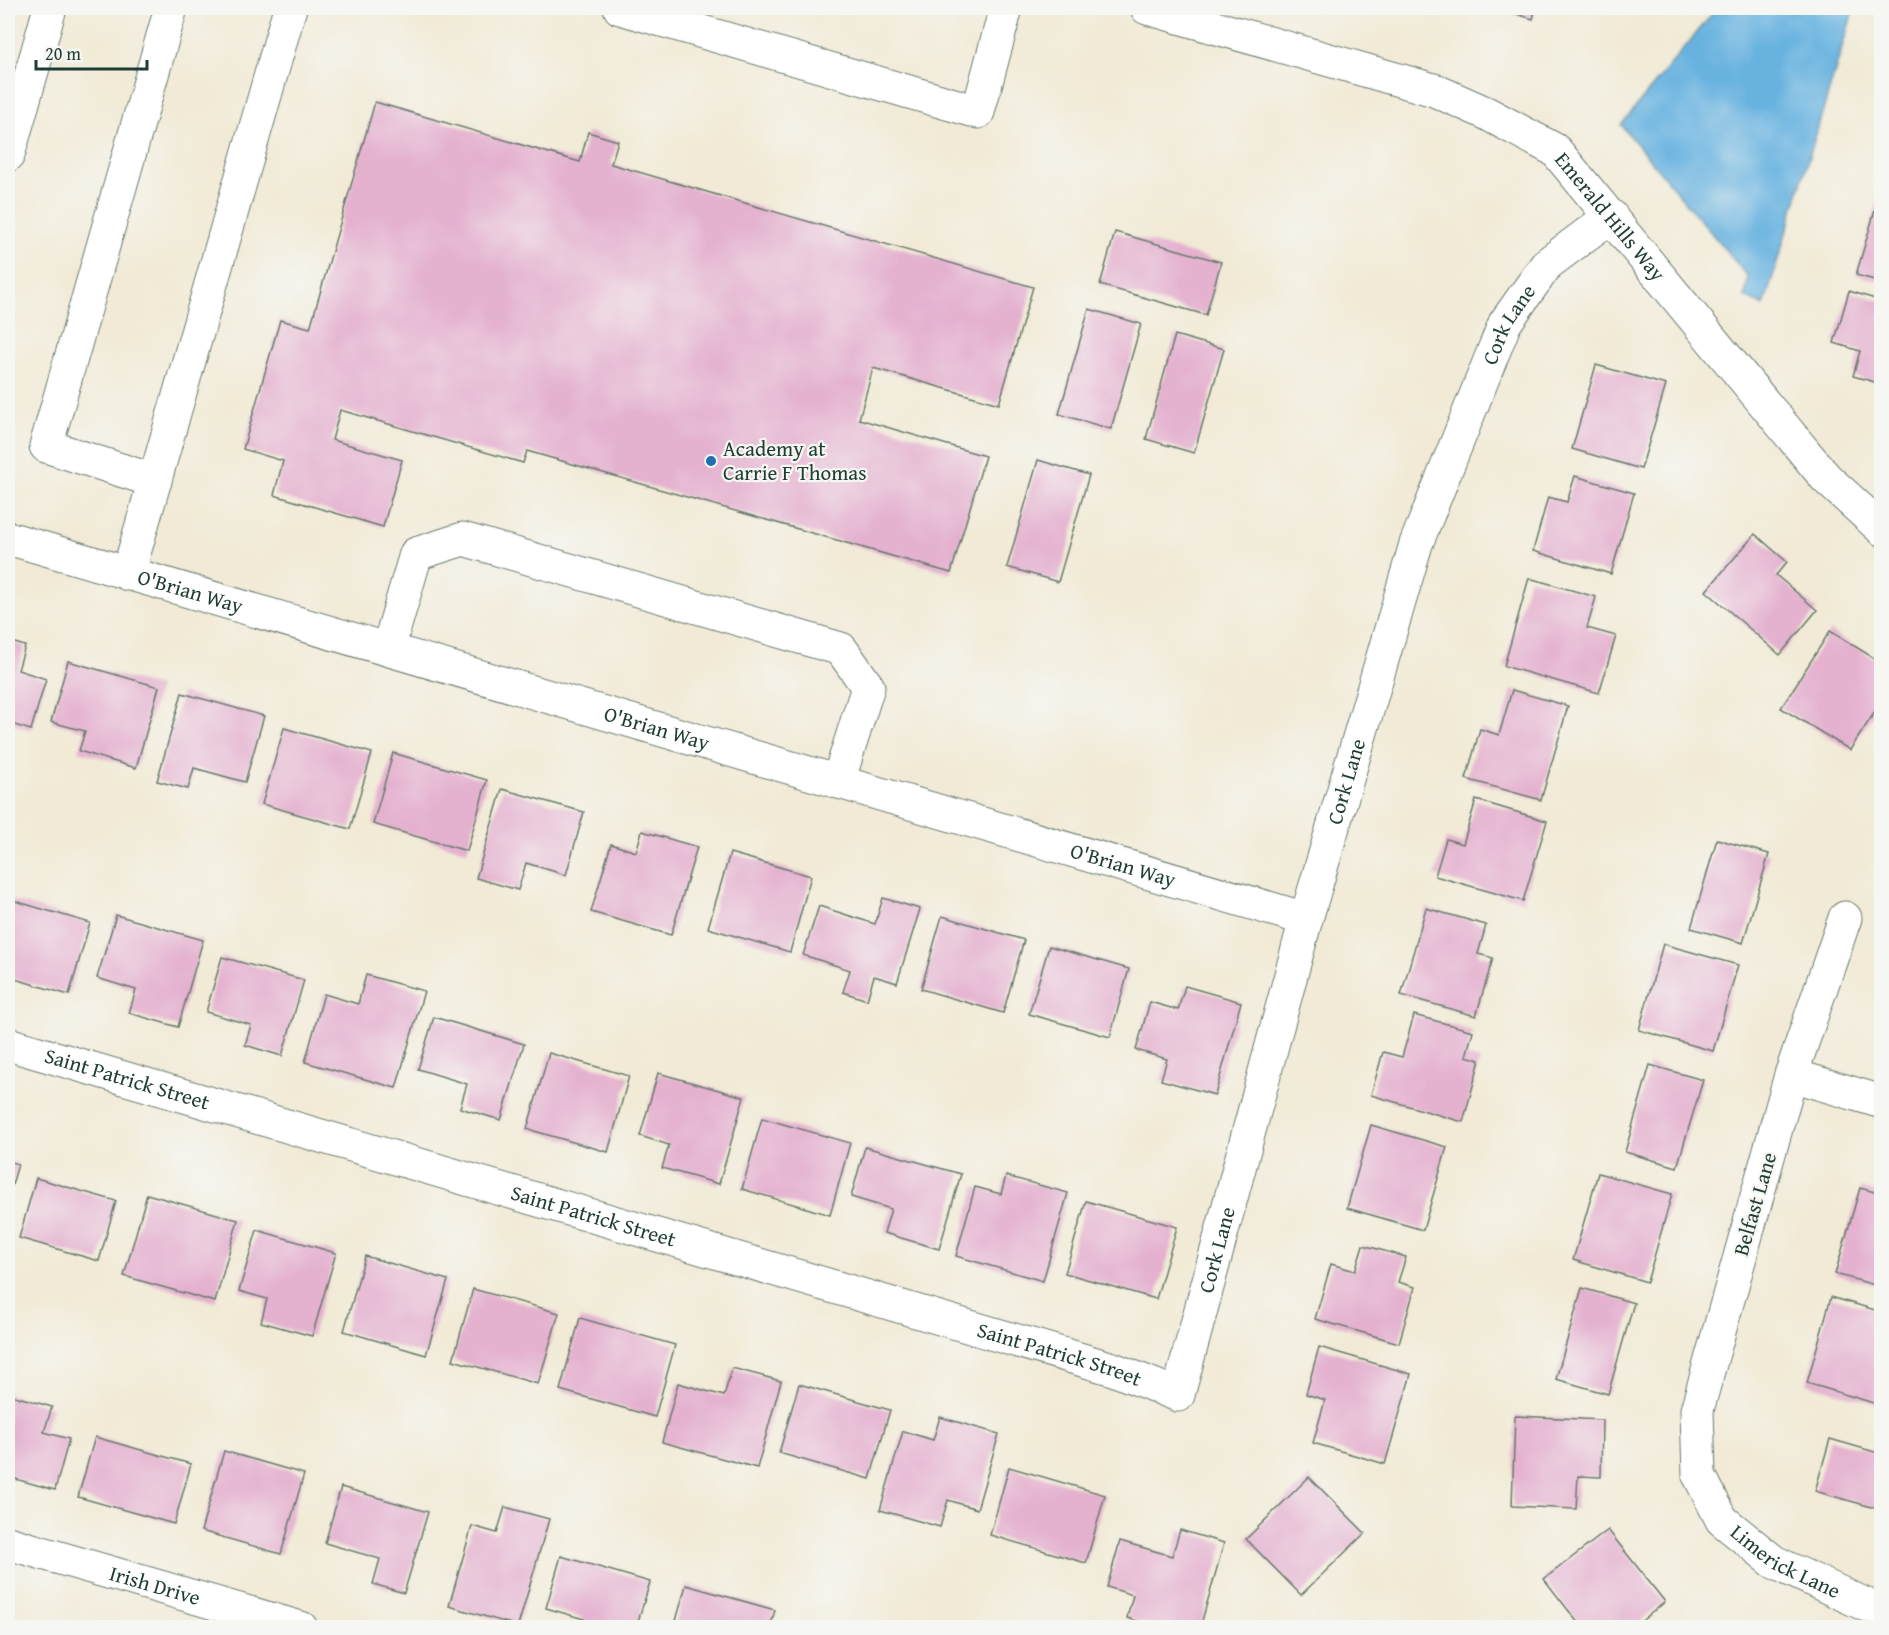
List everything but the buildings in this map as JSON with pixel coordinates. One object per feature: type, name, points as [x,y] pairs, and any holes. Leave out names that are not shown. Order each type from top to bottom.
[{"type":"street","points":[[8,155],[50,8]]},
{"type":"street","points":[[155,481],[46,446],[171,8]]},
{"type":"street","points":[[128,574],[290,8]]},
{"type":"street","points":[[620,8],[978,112],[1006,8]]},
{"type":"street","name":"Emerald Hills Way","points":[[1147,8],[1434,90],[1486,113],[1555,150],[1826,478],[1881,529]]},
{"type":"street","name":"Cork Lane","points":[[1178,1395],[1306,919],[1416,544],[1505,323],[1547,264],[1611,216]]},
{"type":"street","name":"O'Brian Way","points":[[8,538],[1306,919]]},
{"type":"street","points":[[388,649],[416,554],[463,539],[841,649],[868,687],[838,782]]},
{"type":"street","name":"Belfast Lane","points":[[1710,1492],[1699,1475],[1697,1410],[1791,1076],[1845,918]]},
{"type":"street","name":"Saint Patrick Street","points":[[8,1044],[1102,1365],[1178,1395]]},
{"type":"street","points":[[1791,1076],[1881,1102]]},
{"type":"street","name":"Limerick Lane","points":[[1710,1492],[1722,1520],[1774,1562],[1863,1604],[1881,1610]]},
{"type":"street","name":"Irish Drive","points":[[8,1543],[301,1628]]},
{"type":"water","points":[[1717,8],[1854,8],[1764,306],[1745,297],[1748,277],[1621,125]]},
{"type":"place","name":"Academy at Carrie F Thomas","points":[[711,461]]}]
